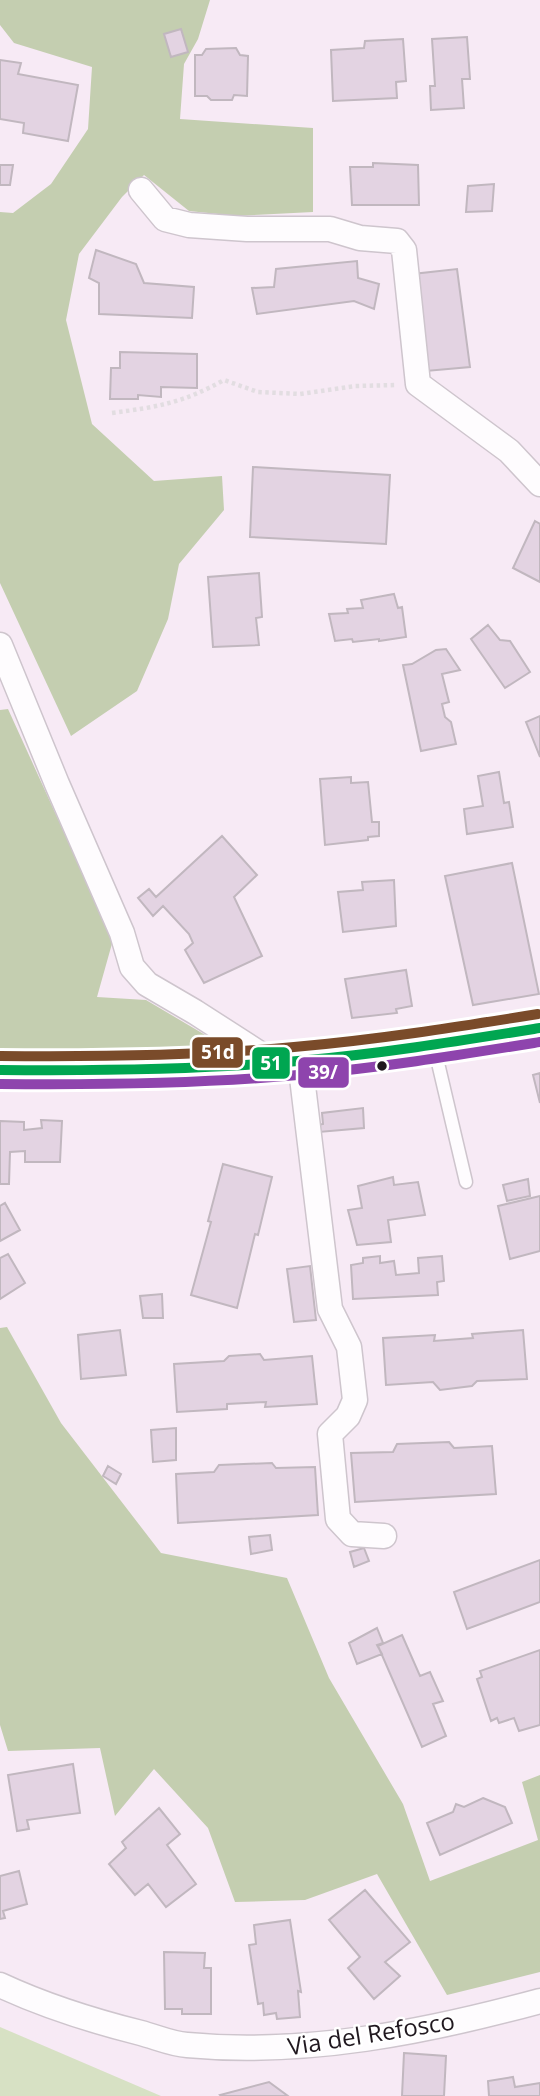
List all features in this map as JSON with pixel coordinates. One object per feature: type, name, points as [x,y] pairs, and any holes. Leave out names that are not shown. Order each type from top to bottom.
[{"type":"main road","points":[[0,1070],[104,1071],[287,1062],[540,1028]]},
{"type":"street","points":[[141,190],[165,219],[189,225],[247,229],[330,229],[360,238],[397,241],[404,250],[418,384],[509,452],[540,484]]},
{"type":"street","points":[[0,645],[122,933],[132,967],[147,984],[287,1062],[330,1309],[349,1348],[355,1400],[348,1416],[330,1434],[338,1519],[352,1534],[384,1536]]},
{"type":"street","name":"Via del Refosco","points":[[0,1985],[66,2011],[184,2045],[242,2048],[303,2048],[369,2039],[540,2001]]},
{"type":"lane","points":[[433,1044],[466,1182]]},
{"type":"path","points":[[112,413],[168,405],[201,393],[224,380],[258,392],[300,394],[355,386],[418,384]]},
{"type":"green space","points":[[0,0],[210,0],[198,39],[184,64],[180,119],[313,128],[313,212],[237,216],[189,211],[144,175],[122,197],[79,254],[66,320],[92,424],[154,481],[222,476],[224,510],[179,564],[168,619],[137,691],[71,736],[0,583],[0,212],[13,213],[51,184],[88,129],[92,67],[14,43],[0,25]]},
{"type":"green space","points":[[8,709],[113,940],[97,997],[146,1000],[229,1049],[141,1052],[0,1051],[0,710]]},
{"type":"green space","points":[[7,1327],[61,1423],[161,1553],[287,1578],[329,1678],[403,1804],[430,1881],[538,1840],[522,1782],[540,1775],[540,1972],[447,1995],[377,1874],[305,1900],[235,1902],[208,1828],[154,1769],[115,1816],[100,1748],[8,1751],[0,1725],[0,1328]]},
{"type":"green space","points":[[0,2027],[161,2096],[0,2096]]},
{"type":"building","points":[[181,29],[188,52],[171,57],[164,34]]},
{"type":"building","points":[[467,37],[470,79],[462,79],[464,108],[431,110],[430,86],[435,86],[432,39]]},
{"type":"building","points":[[403,39],[406,81],[396,82],[397,98],[333,101],[331,50],[364,48],[365,41]]},
{"type":"building","points":[[236,48],[240,55],[248,56],[247,96],[234,95],[232,100],[211,100],[207,96],[195,96],[195,55],[202,55],[206,49]]},
{"type":"building","points":[[0,60],[21,63],[18,74],[78,85],[68,141],[23,133],[24,123],[0,119]]},
{"type":"building","points":[[373,163],[418,165],[419,205],[352,205],[350,167],[373,167]]},
{"type":"building","points":[[0,165],[13,165],[10,185],[0,185]]},
{"type":"building","points":[[494,184],[492,211],[466,212],[468,186]]},
{"type":"building","points":[[96,250],[136,264],[144,283],[194,287],[192,318],[99,314],[99,283],[89,278]]},
{"type":"building","points":[[357,261],[358,278],[379,284],[374,309],[354,301],[257,314],[252,288],[274,287],[276,269]]},
{"type":"building","points":[[457,269],[470,367],[426,371],[413,274]]},
{"type":"building","points":[[120,352],[197,354],[197,388],[161,387],[161,397],[138,395],[138,399],[110,399],[111,368],[120,368]]},
{"type":"building","points":[[253,467],[390,475],[386,544],[250,537]]},
{"type":"building","points":[[535,521],[540,524],[540,582],[513,568]]},
{"type":"building","points":[[259,573],[262,617],[256,618],[259,645],[213,647],[208,577]]},
{"type":"building","points":[[394,594],[398,608],[402,607],[406,637],[379,641],[335,641],[329,614],[348,613],[347,609],[363,608],[361,600]]},
{"type":"building","points":[[488,625],[500,640],[510,641],[530,672],[505,688],[471,639]]},
{"type":"building","points":[[446,649],[460,670],[442,674],[449,702],[442,704],[445,717],[451,722],[456,744],[421,751],[403,665],[412,664],[436,650]]},
{"type":"building","points":[[540,716],[540,757],[526,722]]},
{"type":"building","points":[[499,772],[504,803],[509,802],[513,827],[467,834],[464,809],[483,806],[478,776]]},
{"type":"building","points":[[351,777],[351,783],[368,782],[372,822],[379,822],[379,836],[368,837],[368,840],[325,845],[320,779]]},
{"type":"building","points":[[222,836],[257,875],[234,897],[262,956],[204,983],[185,950],[193,943],[189,934],[163,906],[153,916],[138,898],[149,889],[156,897]]},
{"type":"building","points":[[512,863],[539,994],[473,1005],[445,876]]},
{"type":"building","points":[[394,880],[396,926],[343,932],[338,892],[363,890],[362,882]]},
{"type":"building","points":[[406,970],[412,1006],[396,1009],[397,1013],[352,1018],[345,979]]},
{"type":"building","points":[[540,1073],[540,1103],[533,1075]]},
{"type":"building","points":[[363,1108],[364,1128],[319,1132],[318,1125],[323,1124],[322,1113]]},
{"type":"building","points":[[41,1120],[62,1121],[60,1162],[25,1162],[25,1151],[10,1152],[9,1184],[0,1184],[0,1121],[24,1122],[24,1130],[42,1128]]},
{"type":"building","points":[[223,1164],[272,1177],[237,1308],[191,1295],[211,1222],[208,1221]]},
{"type":"building","points":[[393,1177],[394,1185],[418,1182],[425,1215],[388,1220],[391,1242],[357,1245],[348,1210],[362,1208],[358,1186]]},
{"type":"building","points":[[528,1179],[530,1196],[507,1201],[503,1185]]},
{"type":"building","points":[[540,1196],[540,1251],[510,1259],[498,1206]]},
{"type":"building","points":[[5,1203],[20,1230],[0,1241],[0,1206]]},
{"type":"building","points":[[8,1254],[25,1283],[0,1299],[0,1258]]},
{"type":"building","points":[[380,1256],[380,1263],[394,1261],[396,1275],[419,1273],[418,1258],[442,1256],[444,1281],[437,1282],[438,1295],[353,1299],[351,1265],[363,1263],[363,1258]]},
{"type":"building","points":[[310,1266],[316,1320],[294,1322],[287,1269]]},
{"type":"building","points":[[162,1294],[163,1318],[143,1318],[140,1296]]},
{"type":"building","points":[[120,1330],[126,1375],[81,1379],[78,1335]]},
{"type":"building","points":[[523,1330],[527,1379],[477,1381],[472,1386],[440,1390],[433,1382],[386,1385],[383,1338],[435,1335],[434,1341],[473,1338],[472,1334]]},
{"type":"building","points":[[260,1354],[264,1360],[312,1356],[317,1404],[265,1407],[266,1402],[227,1404],[227,1409],[177,1412],[174,1364],[224,1361],[229,1356]]},
{"type":"building","points":[[176,1428],[176,1460],[153,1462],[151,1430]]},
{"type":"building","points":[[449,1442],[454,1448],[492,1446],[496,1494],[355,1502],[351,1453],[393,1452],[397,1444]]},
{"type":"building","points":[[272,1463],[276,1468],[315,1467],[318,1515],[178,1523],[176,1474],[214,1472],[219,1465]]},
{"type":"building","points":[[108,1466],[121,1474],[116,1484],[103,1476]]},
{"type":"building","points":[[270,1535],[272,1550],[251,1554],[249,1537]]},
{"type":"building","points":[[364,1548],[369,1561],[354,1567],[350,1552]]},
{"type":"building","points":[[540,1560],[540,1602],[467,1629],[454,1592]]},
{"type":"building","points":[[377,1628],[383,1643],[377,1645],[382,1654],[357,1664],[349,1643]]},
{"type":"building","points":[[402,1635],[420,1676],[430,1672],[443,1701],[433,1704],[446,1736],[422,1747],[378,1646]]},
{"type":"building","points":[[540,1650],[540,1725],[519,1731],[514,1718],[499,1723],[497,1718],[491,1721],[477,1679],[482,1677],[480,1671]]},
{"type":"building","points":[[73,1764],[80,1813],[27,1820],[29,1829],[17,1831],[8,1775]]},
{"type":"building","points":[[483,1798],[505,1807],[512,1823],[440,1855],[427,1823],[453,1812],[456,1804],[464,1807]]},
{"type":"building","points":[[159,1808],[180,1834],[167,1845],[196,1884],[166,1907],[148,1884],[135,1895],[109,1864],[126,1848],[122,1842]]},
{"type":"building","points":[[19,1871],[27,1904],[3,1911],[5,1918],[0,1919],[0,1876]]},
{"type":"building","points":[[365,1890],[410,1942],[385,1962],[400,1976],[374,1999],[348,1968],[360,1957],[329,1920]]},
{"type":"building","points":[[290,1920],[301,1992],[298,1991],[300,2017],[277,2019],[276,2013],[264,2015],[263,2003],[258,2004],[249,1945],[256,1944],[254,1925]]},
{"type":"building","points":[[164,1952],[205,1953],[204,1968],[211,1968],[211,2014],[182,2014],[182,2009],[165,2009]]},
{"type":"building","points":[[404,2053],[446,2056],[444,2096],[402,2096]]},
{"type":"building","points":[[513,2077],[515,2087],[540,2083],[540,2096],[489,2096],[488,2081]]},
{"type":"building","points":[[269,2082],[288,2096],[220,2095]]},
{"type":"transit line","name":"51d","points":[[0,1056],[147,1055],[257,1050],[386,1037],[538,1014]]},
{"type":"transit line","name":"51","points":[[0,1070],[149,1069],[261,1064],[389,1051],[540,1028]]},
{"type":"transit line","name":"39/","points":[[0,1084],[149,1083],[261,1078],[389,1065],[540,1042]]}]
